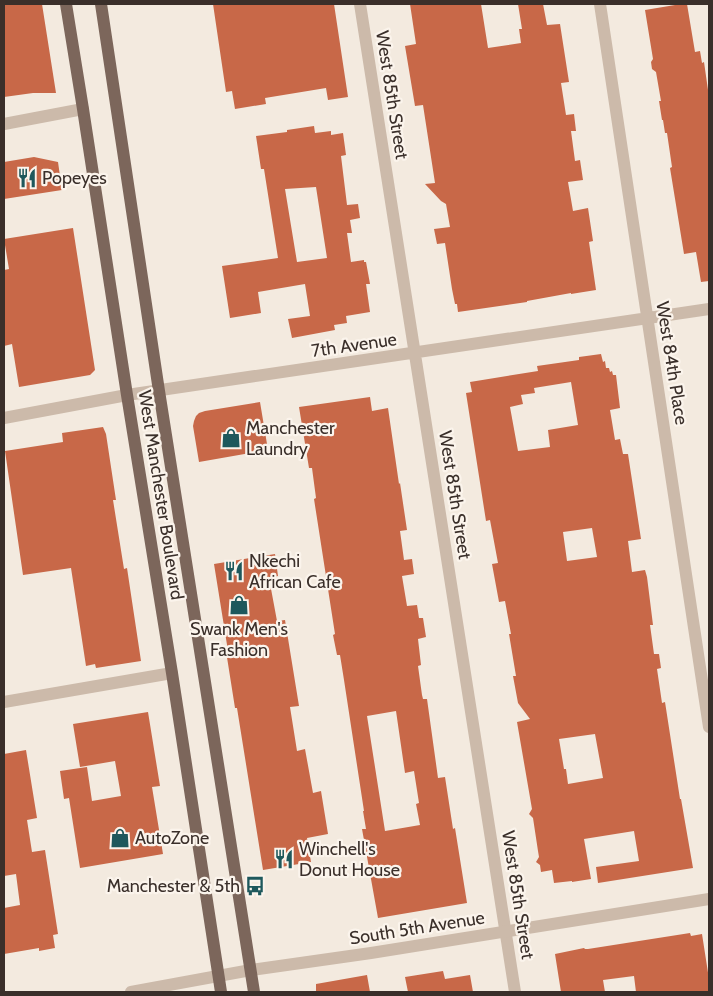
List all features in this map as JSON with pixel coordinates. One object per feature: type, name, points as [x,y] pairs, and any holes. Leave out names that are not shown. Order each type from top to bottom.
[{"type":"main road","name":"West Manchester Boulevard","points":[[66,4],[221,992]]},
{"type":"main road","name":"West Manchester Boulevard","points":[[101,4],[158,391],[254,992]]},
{"type":"street","name":"West 85th Street","points":[[360,4],[515,992]]},
{"type":"street","name":"West 84th Place","points":[[600,4],[709,727]]},
{"type":"street","points":[[4,124],[83,109]]},
{"type":"street","name":"7th Avenue","points":[[4,418],[127,395],[709,309]]},
{"type":"street","points":[[4,702],[172,672]]},
{"type":"street","name":"South 5th Avenue","points":[[131,992],[251,970],[371,953],[709,899]]},
{"type":"building","points":[[4,4],[42,4],[56,93],[33,93],[4,97]]},
{"type":"building","points":[[213,4],[334,4],[348,97],[328,100],[326,88],[265,98],[266,104],[235,109],[232,91],[226,92]]},
{"type":"building","points":[[410,4],[481,4],[488,48],[521,43],[519,29],[522,29],[518,4],[543,4],[547,25],[560,24],[569,82],[561,83],[566,115],[574,114],[576,131],[571,131],[575,161],[580,160],[583,180],[568,182],[573,211],[588,208],[593,241],[589,242],[596,290],[458,312],[452,289],[445,243],[437,244],[434,229],[450,227],[446,204],[425,184],[435,183],[423,105],[415,106],[405,46],[416,44]]},
{"type":"building","points":[[687,4],[695,52],[700,51],[702,63],[704,62],[709,97],[709,281],[701,282],[696,252],[684,254],[670,168],[672,167],[667,133],[665,133],[662,120],[656,72],[652,69],[651,62],[653,59],[645,10]]},
{"type":"building","points":[[314,126],[315,133],[331,131],[331,135],[343,133],[346,155],[341,156],[347,205],[358,204],[360,218],[350,220],[352,233],[347,233],[351,262],[364,260],[366,262],[370,284],[366,284],[370,312],[346,316],[347,323],[334,325],[335,330],[292,338],[288,319],[310,316],[305,284],[258,292],[261,313],[230,318],[222,266],[278,258],[264,169],[261,169],[256,136],[287,132],[287,130]],"holes":[[[316,187],[327,258],[297,262],[285,189]]]},
{"type":"building","points":[[34,157],[58,162],[62,190],[4,199],[4,162]]},
{"type":"building","points":[[73,228],[95,370],[90,375],[19,387],[12,344],[4,346],[4,270],[9,269],[4,239]]},
{"type":"building","points":[[601,354],[606,368],[609,368],[610,372],[612,371],[613,375],[616,375],[620,408],[610,410],[615,440],[620,439],[623,454],[628,454],[641,539],[628,541],[632,572],[645,570],[647,577],[653,625],[650,625],[654,654],[659,654],[661,668],[657,669],[662,703],[665,702],[693,868],[598,883],[596,867],[639,861],[634,831],[584,839],[591,879],[554,883],[552,870],[541,872],[540,865],[536,862],[539,857],[533,818],[529,814],[532,809],[517,722],[530,719],[518,703],[513,676],[516,676],[509,634],[511,634],[505,601],[499,602],[492,564],[498,563],[490,520],[486,521],[466,393],[472,392],[470,382],[538,371],[537,366],[579,360],[579,357]],"holes":[[[571,382],[578,425],[548,430],[550,447],[518,451],[510,407],[523,404],[521,395],[535,393],[534,388]],[[592,528],[597,557],[567,561],[563,532]],[[595,734],[603,778],[568,784],[559,739]]]},
{"type":"building","points":[[370,397],[372,411],[388,408],[407,530],[400,531],[404,560],[412,559],[414,574],[402,576],[407,606],[417,605],[419,618],[423,618],[426,637],[418,639],[421,665],[418,666],[422,695],[423,699],[427,699],[438,778],[445,777],[467,903],[378,918],[362,829],[366,829],[364,811],[344,680],[340,655],[337,655],[333,635],[335,634],[314,499],[316,498],[312,468],[309,468],[299,407]],"holes":[[[396,711],[405,773],[414,771],[419,803],[416,804],[420,825],[385,831],[367,716]]]},
{"type":"building","name":"Manchester Laundry","points":[[260,402],[268,450],[199,462],[193,426],[199,413]]},
{"type":"building","points":[[103,427],[106,434],[116,500],[113,500],[124,569],[127,568],[141,661],[96,668],[95,664],[86,666],[71,568],[23,575],[5,451],[63,442],[62,433]]},
{"type":"building","points":[[275,554],[278,576],[269,578],[277,621],[285,620],[299,706],[290,707],[297,751],[305,749],[313,793],[321,791],[328,834],[307,838],[311,862],[263,870],[237,708],[235,708],[214,564]]},
{"type":"building","points":[[148,712],[160,786],[152,787],[163,854],[80,868],[69,798],[64,799],[60,771],[87,767],[92,801],[121,796],[115,761],[80,767],[73,724]]},
{"type":"building","points":[[26,750],[37,818],[27,820],[32,852],[45,850],[58,934],[53,935],[55,948],[39,951],[39,948],[4,954],[4,908],[20,905],[16,874],[4,876],[4,754]]},
{"type":"building","points":[[690,933],[691,936],[702,934],[709,979],[709,992],[636,992],[634,976],[603,980],[605,992],[561,992],[555,954]]},
{"type":"building","points":[[443,971],[445,979],[470,975],[473,992],[408,992],[405,977]]},
{"type":"building","points":[[367,975],[370,992],[316,992],[316,984]]},
{"type":"place","name":"Popeyes","points":[[27,178]]},
{"type":"place","name":"Manchester Laundry","points":[[231,438]]},
{"type":"place","name":"Nkechi African Cafe","points":[[234,571]]},
{"type":"place","name":"Swank Men's Fashion","points":[[239,605]]},
{"type":"place","name":"AutoZone","points":[[120,838]]},
{"type":"place","name":"Winchell's Donut House","points":[[284,859]]},
{"type":"place","name":"Manchester & 5th","points":[[255,886]]}]
